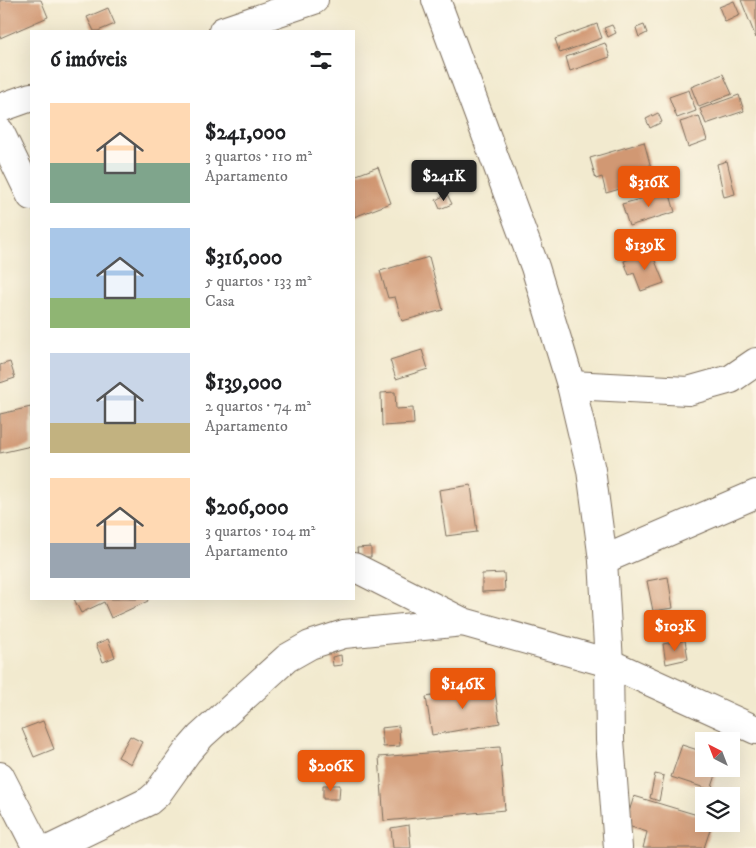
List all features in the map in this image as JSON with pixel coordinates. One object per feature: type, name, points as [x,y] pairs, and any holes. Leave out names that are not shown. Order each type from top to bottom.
[{"type":"street","points":[[226,30],[314,0]]},
{"type":"street","points":[[436,0],[535,267],[571,385],[591,470],[603,560],[609,663],[610,740],[618,848]]},
{"type":"street","points":[[0,108],[30,97]]},
{"type":"street","points":[[0,132],[30,194]]},
{"type":"street","points":[[571,385],[688,391],[731,379],[756,362]]},
{"type":"street","points":[[603,560],[756,494]]},
{"type":"street","points":[[355,568],[464,622],[609,663],[756,730]]},
{"type":"street","points":[[52,848],[149,801],[157,794],[187,752],[215,722],[287,658],[310,645],[344,634],[464,622]]},
{"type":"street","points":[[0,776],[38,848]]},
{"type":"building","points":[[0,0],[41,0],[48,17],[0,38]]},
{"type":"building","points":[[741,0],[756,0],[756,38]]},
{"type":"building","points":[[734,1],[740,15],[725,22],[719,7]]},
{"type":"building","points":[[108,8],[115,24],[100,30],[94,30],[87,17]]},
{"type":"building","points":[[597,24],[602,38],[560,53],[555,39]]},
{"type":"building","points":[[612,25],[616,33],[608,37],[604,28]]},
{"type":"building","points":[[644,25],[647,33],[639,37],[636,28]]},
{"type":"building","points":[[605,43],[610,57],[570,71],[566,57]]},
{"type":"building","points":[[723,74],[732,94],[699,107],[691,87]]},
{"type":"building","points":[[689,90],[696,111],[677,118],[669,97]]},
{"type":"building","points":[[739,95],[744,111],[706,124],[700,109]]},
{"type":"building","points":[[658,113],[662,122],[650,128],[646,119]]},
{"type":"building","points":[[699,116],[707,140],[688,147],[680,122]]},
{"type":"building","points":[[644,142],[654,179],[606,193],[602,177],[596,179],[590,158]]},
{"type":"building","points":[[727,161],[735,194],[724,197],[717,164]]},
{"type":"building","points":[[378,167],[391,203],[355,217],[355,176]]},
{"type":"building","points":[[669,191],[675,212],[629,226],[622,204]]},
{"type":"building","points":[[447,194],[452,204],[440,209],[436,200]]},
{"type":"building","points":[[651,251],[664,283],[641,291],[634,273],[629,275],[624,261]]},
{"type":"building","points":[[429,257],[443,310],[402,321],[395,297],[388,298],[380,271]]},
{"type":"building","points":[[422,350],[428,369],[396,379],[390,360]]},
{"type":"building","points":[[10,362],[15,378],[0,383],[0,365]]},
{"type":"building","points":[[395,392],[396,409],[413,408],[414,424],[382,426],[381,393]]},
{"type":"building","points":[[30,407],[30,446],[0,453],[0,414]]},
{"type":"building","points":[[471,485],[477,532],[446,536],[439,490]]},
{"type":"building","points":[[371,547],[371,557],[358,557],[357,548]]},
{"type":"building","points":[[504,573],[505,591],[482,592],[482,574]]},
{"type":"building","points":[[668,577],[673,608],[653,611],[647,581]]},
{"type":"building","points":[[74,600],[148,601],[111,618],[104,602],[81,613]]},
{"type":"building","points":[[108,639],[115,657],[103,662],[96,644]]},
{"type":"building","points":[[685,640],[688,659],[666,664],[663,644]]},
{"type":"building","points":[[341,655],[342,665],[333,666],[332,657]]},
{"type":"building","points":[[494,686],[500,723],[432,735],[426,697]]},
{"type":"building","points":[[43,721],[54,749],[34,757],[22,729]]},
{"type":"building","points":[[399,726],[400,746],[383,747],[381,728]]},
{"type":"building","points":[[130,736],[142,742],[131,764],[118,757]]},
{"type":"building","points":[[682,745],[695,749],[695,778],[715,778],[712,787],[702,787],[671,777]]},
{"type":"building","points":[[500,747],[505,810],[384,821],[379,757]]},
{"type":"building","points":[[655,774],[664,776],[659,801],[650,798]]},
{"type":"building","points":[[323,785],[340,785],[339,799],[323,799]]},
{"type":"building","points":[[634,796],[695,814],[695,832],[709,832],[704,848],[643,848],[647,832],[625,825]]},
{"type":"building","points":[[409,825],[411,848],[393,848],[391,828]]}]
